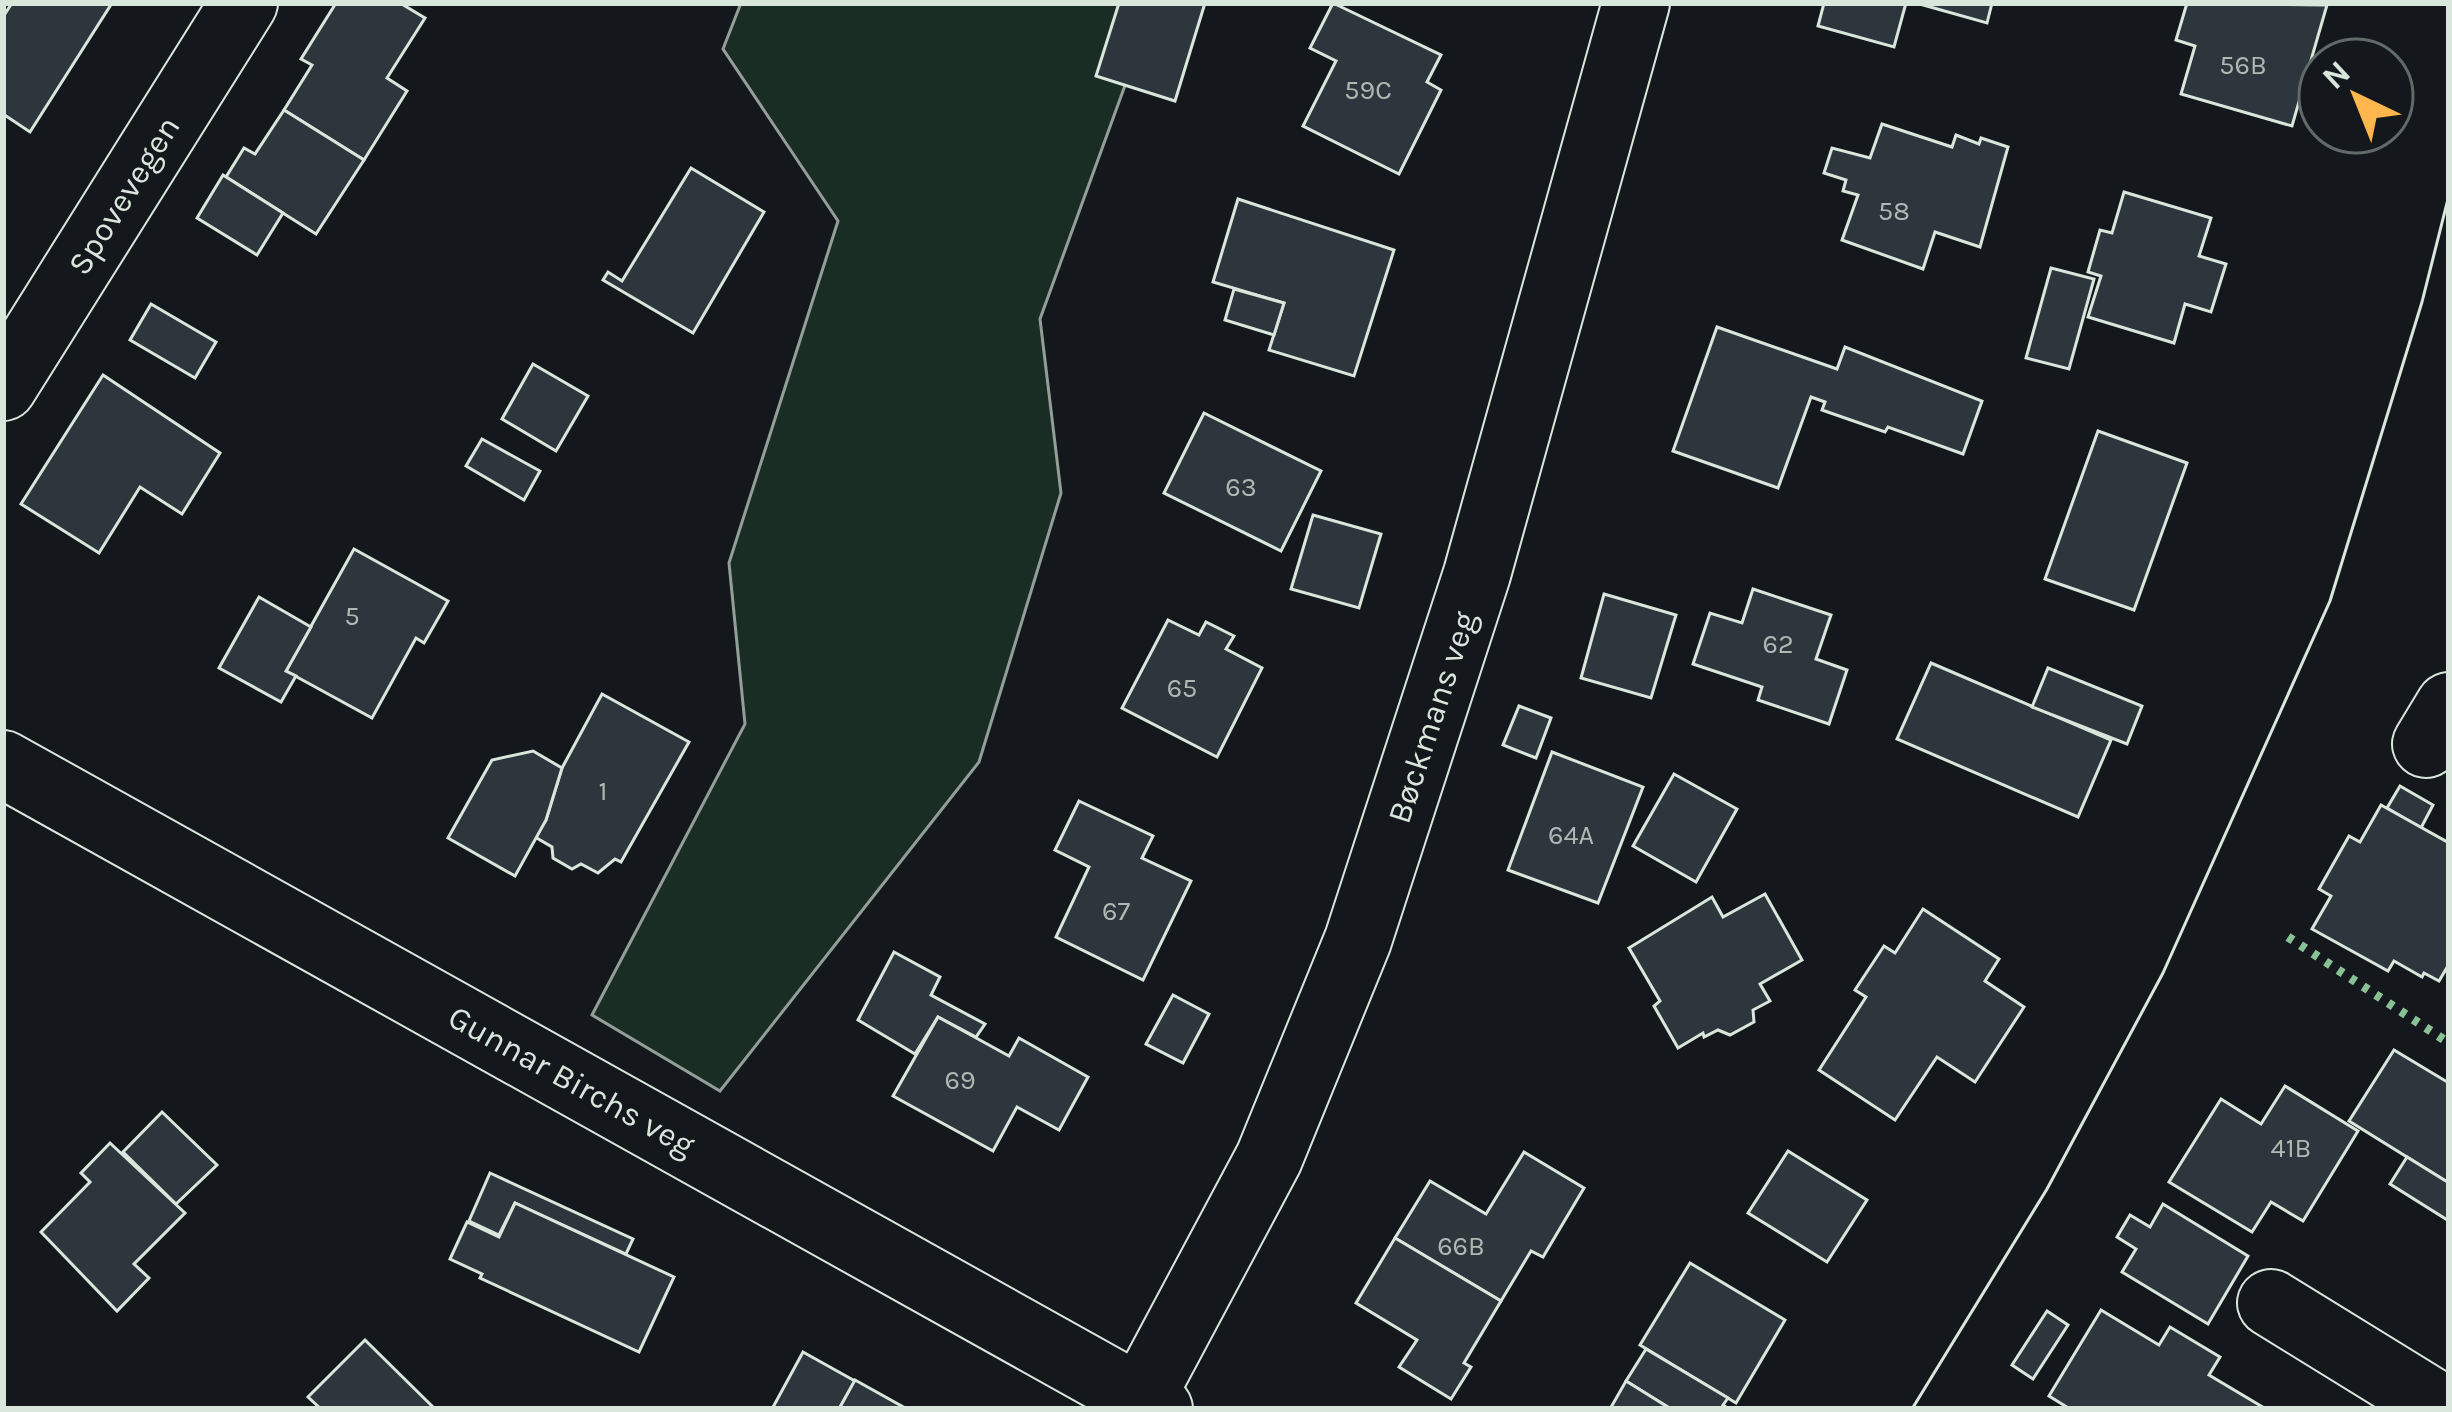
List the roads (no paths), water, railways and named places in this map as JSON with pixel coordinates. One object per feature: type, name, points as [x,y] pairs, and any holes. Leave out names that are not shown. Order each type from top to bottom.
[{"type":"street","name":"Spovevegen","points":[[3,387],[244,3]]},
{"type":"street","name":"Bøckmans veg","points":[[1145,1406],[1269,1158],[1358,940],[1478,574],[1636,3]]},
{"type":"street","name":"Gunnar Birchs veg","points":[[3,764],[1145,1406]]},
{"type":"street","points":[[2271,1303],[2444,1409]]},
{"type":"tram line","points":[[1912,1409],[2047,1189],[2163,973],[2330,601],[2422,302],[2449,195]]}]
